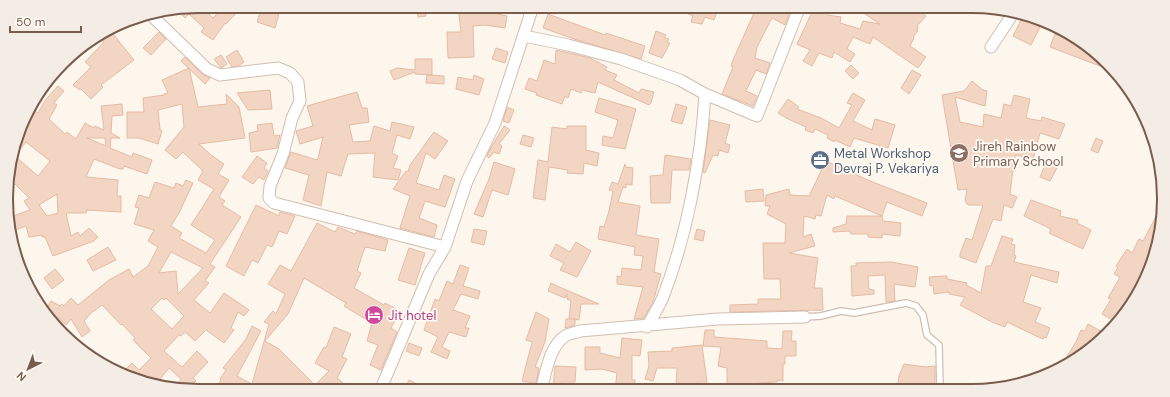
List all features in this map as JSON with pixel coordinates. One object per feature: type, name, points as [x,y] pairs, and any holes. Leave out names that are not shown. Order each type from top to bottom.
[{"type":"street","points":[[383,384],[429,274],[445,247],[467,181],[495,123],[531,13]]},
{"type":"street","points":[[524,36],[568,44],[680,80],[705,94],[757,116],[797,13]]},
{"type":"street","points":[[991,47],[1010,17]]},
{"type":"street","points":[[154,18],[207,69],[220,75],[278,68],[290,73],[298,82],[300,101],[292,118],[283,154],[270,186],[268,198],[274,203],[445,247]]},
{"type":"street","points":[[647,327],[663,299],[683,232],[692,192],[704,119],[705,94]]},
{"type":"street","points":[[543,384],[548,363],[555,348],[565,336],[580,331],[647,327],[718,319],[805,317]]},
{"type":"lane","points":[[805,317],[821,316],[841,311],[854,313],[906,303],[916,306],[923,315],[927,335],[939,345],[940,384]]},
{"type":"building","points":[[208,13],[213,18],[218,13],[236,13],[226,24],[225,23],[213,40],[201,32],[204,28],[189,14],[185,18],[181,14]]},
{"type":"building","points":[[260,13],[279,14],[275,28],[257,22]]},
{"type":"building","points":[[417,13],[425,13],[426,16],[418,17]]},
{"type":"building","points":[[459,13],[493,13],[507,16],[505,28],[485,25],[473,26],[474,57],[448,58],[447,32],[461,32]]},
{"type":"building","points":[[686,13],[716,13],[714,20],[705,17],[702,24],[691,22],[693,16]]},
{"type":"building","points":[[754,13],[789,13],[785,25],[772,18],[757,47],[755,58],[770,63],[766,74],[756,70],[746,91],[757,96],[753,106],[722,94],[733,67],[731,66]]},
{"type":"building","points":[[812,13],[828,13],[827,15],[841,17],[840,23],[860,29],[863,21],[880,24],[864,13],[923,13],[926,16],[917,26],[917,32],[913,37],[914,38],[910,46],[926,57],[918,68],[873,37],[870,44],[853,37],[847,49],[855,54],[850,62],[834,52],[832,58],[819,53],[812,66],[803,61],[810,50],[797,44]]},
{"type":"building","points":[[548,14],[605,35],[606,33],[645,46],[641,59],[543,28]]},
{"type":"building","points":[[1021,19],[1040,26],[1031,45],[1013,36]]},
{"type":"building","points":[[656,31],[666,35],[664,38],[669,39],[667,42],[670,43],[662,58],[649,53]]},
{"type":"building","points":[[159,32],[166,39],[151,55],[143,48]]},
{"type":"building","points":[[113,34],[134,60],[101,85],[103,87],[91,99],[81,89],[80,90],[73,85],[91,67],[85,62],[104,42],[102,40]]},
{"type":"building","points":[[1055,34],[1075,44],[1100,65],[1100,66],[1050,47]]},
{"type":"building","points":[[496,48],[508,52],[505,63],[492,59]]},
{"type":"building","points":[[237,50],[244,62],[238,66],[232,67],[226,57]]},
{"type":"building","points":[[556,50],[590,58],[607,67],[605,70],[617,75],[614,80],[639,93],[641,89],[654,92],[651,103],[649,105],[598,82],[595,93],[582,90],[581,93],[571,89],[568,98],[565,96],[562,104],[536,95],[537,93],[525,89],[529,78],[537,81],[544,60],[555,64]]},
{"type":"building","points":[[221,55],[227,64],[221,68],[214,59]]},
{"type":"building","points":[[185,57],[202,74],[210,78],[205,84],[181,61]]},
{"type":"building","points":[[415,59],[432,59],[432,75],[415,74],[415,72],[394,80],[390,71],[397,68],[415,70]]},
{"type":"building","points":[[851,65],[859,73],[853,79],[845,71]]},
{"type":"building","points":[[189,68],[198,107],[227,104],[226,94],[239,107],[245,138],[199,144],[224,164],[218,174],[229,180],[219,197],[225,201],[222,205],[241,217],[210,264],[215,267],[205,281],[209,283],[194,300],[210,313],[224,293],[249,310],[244,316],[238,312],[231,328],[234,330],[224,343],[206,330],[195,341],[185,332],[181,336],[179,335],[164,351],[182,367],[197,351],[208,362],[193,378],[196,381],[192,384],[178,383],[181,379],[169,368],[159,380],[150,378],[126,369],[132,363],[139,370],[151,358],[133,340],[135,338],[102,305],[91,313],[84,321],[90,331],[82,337],[71,319],[66,325],[48,307],[51,301],[60,306],[62,304],[64,306],[71,298],[78,305],[109,280],[129,269],[133,277],[148,266],[158,247],[148,241],[154,230],[134,224],[139,208],[135,207],[139,195],[149,198],[155,182],[174,188],[176,183],[183,186],[186,180],[193,183],[179,213],[171,226],[182,233],[179,238],[206,253],[215,240],[191,225],[214,189],[198,180],[203,171],[183,152],[176,159],[165,150],[184,127],[182,104],[158,110],[160,130],[162,131],[158,144],[139,138],[127,138],[127,112],[144,112],[143,98],[168,93],[162,80]],"holes":[[[171,252],[203,268],[178,294],[176,271],[159,273]],[[162,298],[164,300],[166,298],[184,316],[172,329],[151,309]]]},
{"type":"building","points":[[912,70],[921,75],[909,94],[901,88]]},
{"type":"building","points":[[427,75],[444,76],[444,84],[426,83]]},
{"type":"building","points":[[474,75],[484,79],[479,95],[456,89],[458,77],[473,80]]},
{"type":"building","points":[[972,81],[983,90],[987,91],[985,106],[955,97],[960,122],[983,127],[984,114],[1001,118],[1004,104],[1011,106],[1014,95],[1030,99],[1026,118],[1041,121],[1042,117],[1065,124],[1059,139],[1040,133],[1033,159],[1016,155],[1014,160],[1010,194],[1017,197],[1012,208],[1004,205],[1001,221],[993,219],[976,263],[960,257],[960,254],[966,238],[972,240],[983,205],[968,205],[965,201],[967,189],[958,190],[942,95],[964,91]]},
{"type":"building","points":[[58,86],[64,91],[54,103],[57,105],[49,119],[65,134],[67,132],[76,139],[85,123],[94,128],[95,126],[104,130],[101,106],[122,104],[123,115],[112,116],[111,133],[120,138],[111,138],[110,148],[132,157],[133,153],[152,160],[147,174],[124,166],[123,169],[120,169],[94,159],[86,177],[118,180],[117,196],[121,196],[121,212],[87,210],[86,213],[66,213],[71,236],[78,232],[80,236],[89,228],[98,237],[94,241],[53,256],[45,237],[42,237],[42,235],[29,237],[26,226],[16,230],[14,216],[30,210],[24,201],[29,198],[15,184],[13,186],[18,158],[38,176],[50,161],[26,142],[19,151],[32,116],[35,111],[38,113],[46,99]],"holes":[[[87,138],[105,138],[106,146]],[[57,194],[58,213],[47,216],[39,205]]]},
{"type":"building","points":[[270,90],[272,109],[248,110],[237,93]]},
{"type":"building","points":[[357,92],[362,108],[367,108],[369,122],[349,125],[353,142],[370,141],[374,126],[390,131],[392,122],[414,127],[410,139],[397,135],[392,153],[398,156],[393,168],[401,170],[398,180],[373,177],[375,153],[348,154],[341,176],[327,172],[321,206],[303,200],[309,175],[285,168],[291,152],[317,160],[318,158],[323,137],[300,144],[296,131],[313,126],[307,106]]},
{"type":"building","points":[[853,93],[865,100],[853,121],[872,130],[875,119],[895,125],[888,148],[854,138],[850,147],[835,140],[834,142],[827,138],[828,135],[815,129],[813,133],[805,130],[806,127],[778,113],[788,99],[799,107],[797,109],[821,118],[839,128],[852,105],[847,103]]},
{"type":"building","points":[[599,98],[636,109],[625,149],[602,145],[603,136],[613,138],[618,120],[595,112]]},
{"type":"building","points":[[676,104],[687,107],[682,124],[671,121]]},
{"type":"building","points":[[507,107],[514,110],[509,123],[503,121]]},
{"type":"building","points":[[710,120],[730,125],[725,143],[730,145],[728,153],[719,150],[718,156],[713,155],[705,173],[703,172]]},
{"type":"building","points":[[272,123],[274,136],[280,135],[277,148],[251,152],[249,133],[258,131],[257,125]]},
{"type":"building","points":[[504,126],[510,130],[499,144],[502,146],[499,154],[494,152],[489,158],[487,156],[489,151]]},
{"type":"building","points":[[567,126],[586,126],[586,150],[599,153],[597,166],[584,163],[583,174],[567,173],[568,170],[549,167],[545,200],[533,198],[538,160],[548,162],[552,127],[567,129]]},
{"type":"building","points":[[434,132],[448,141],[435,159],[426,153],[416,183],[439,190],[444,175],[455,179],[445,207],[425,201],[419,218],[437,225],[434,237],[400,228],[410,196],[393,189],[406,171],[408,172],[410,165]]},
{"type":"building","points":[[523,135],[534,138],[531,147],[520,144]]},
{"type":"building","points":[[1096,138],[1103,141],[1098,153],[1091,150]]},
{"type":"building","points":[[665,155],[691,159],[689,170],[672,170],[670,203],[651,203],[650,176],[663,175]]},
{"type":"building","points":[[257,156],[267,163],[264,168],[268,171],[264,180],[259,177],[253,184],[242,177]]},
{"type":"building","points":[[826,161],[870,181],[927,203],[922,216],[887,202],[882,216],[835,196],[834,199],[827,195],[821,216],[816,215],[815,219],[804,216],[803,237],[811,234],[815,246],[789,253],[818,258],[814,288],[822,288],[823,310],[730,312],[730,305],[758,304],[758,299],[781,299],[780,279],[764,279],[763,243],[785,243],[786,224],[767,214],[770,206],[765,206],[766,195],[789,189],[790,195],[809,196]]},
{"type":"building","points":[[494,162],[515,169],[508,195],[492,190],[483,217],[474,214],[489,179]]},
{"type":"building","points":[[1046,163],[1057,168],[1050,181],[1040,177]]},
{"type":"building","points":[[625,164],[626,167],[633,168],[632,185],[626,184],[626,188],[623,187],[618,202],[640,206],[636,235],[659,239],[654,272],[661,274],[653,302],[644,318],[634,319],[643,287],[617,284],[617,276],[621,277],[622,268],[641,270],[643,256],[634,255],[635,247],[598,239],[600,226],[604,227],[609,211],[613,191],[609,190],[612,182],[618,184]]},
{"type":"building","points":[[763,189],[764,201],[746,202],[745,191]]},
{"type":"building","points":[[1031,200],[1061,211],[1060,216],[1078,220],[1077,223],[1091,230],[1083,249],[1049,233],[1051,229],[1024,216]]},
{"type":"building","points":[[256,205],[279,216],[280,212],[295,216],[287,234],[279,231],[272,247],[267,245],[258,263],[252,260],[244,276],[226,266]]},
{"type":"building","points":[[847,216],[882,216],[883,221],[901,223],[900,236],[882,234],[882,238],[868,237],[868,234],[851,234],[850,231],[833,232],[833,228],[846,224]]},
{"type":"building","points":[[1156,216],[1151,247],[1138,281],[1126,302],[1112,320],[1102,314],[1111,299],[1108,298],[1120,277],[1114,274],[1118,267],[1116,266],[1127,249],[1132,253],[1139,239],[1143,241]]},
{"type":"building","points":[[317,223],[335,232],[338,227],[355,234],[357,231],[388,240],[385,251],[365,247],[357,271],[361,273],[354,288],[384,305],[385,303],[400,311],[391,328],[397,332],[381,370],[370,365],[378,345],[367,341],[372,323],[344,306],[346,303],[304,278],[288,314],[265,341],[279,349],[314,384],[252,384],[269,324],[264,322],[273,311],[276,314],[285,294],[268,284],[280,265],[291,271]]},
{"type":"building","points":[[474,229],[487,231],[484,245],[471,242]]},
{"type":"building","points":[[697,229],[705,231],[703,241],[694,239]]},
{"type":"building","points":[[1002,236],[1013,239],[1011,244],[1015,245],[1014,255],[1016,256],[1014,262],[1059,272],[1057,283],[1031,275],[1023,302],[1041,308],[1035,322],[1050,328],[1046,338],[1044,337],[1043,339],[1007,322],[1005,327],[992,322],[960,305],[965,297],[949,294],[949,292],[934,294],[933,285],[930,286],[929,277],[947,276],[947,279],[967,283],[966,285],[981,293],[986,266],[991,266]]},
{"type":"building","points":[[576,242],[591,251],[577,277],[560,270],[564,263],[550,256],[556,244],[570,252]]},
{"type":"building","points":[[108,247],[116,260],[93,271],[87,260]]},
{"type":"building","points":[[409,248],[425,253],[415,285],[398,280]]},
{"type":"building","points":[[891,262],[918,267],[915,287],[894,284],[895,301],[886,302],[885,275],[868,276],[869,289],[874,290],[874,294],[852,296],[851,266],[856,266],[856,263]]},
{"type":"building","points":[[460,265],[469,268],[463,286],[480,291],[478,299],[461,294],[453,310],[470,316],[465,328],[469,328],[466,337],[449,332],[442,347],[450,351],[447,359],[431,352],[438,337],[424,330],[435,299],[439,301],[447,281],[453,284]]},
{"type":"building","points":[[55,269],[64,280],[52,289],[44,278]]},
{"type":"building","points":[[551,283],[599,304],[581,304],[579,320],[569,318],[571,301],[567,299],[567,294],[565,298],[548,291]]},
{"type":"building","points":[[536,312],[549,319],[545,342],[535,367],[539,368],[536,383],[533,383],[522,381],[532,342],[526,340]]},
{"type":"building","points":[[566,319],[575,319],[575,325],[565,328]]},
{"type":"building","points":[[1088,324],[1101,331],[1075,353],[1067,356],[1076,342],[1081,330],[1085,331]]},
{"type":"building","points":[[252,326],[261,331],[237,376],[252,384],[218,384],[226,370],[223,368],[246,339]]},
{"type":"building","points":[[334,327],[351,334],[342,357],[347,359],[337,378],[343,383],[316,384],[329,371],[315,363],[324,347],[326,348]]},
{"type":"building","points":[[705,330],[714,330],[714,337],[767,341],[767,348],[782,349],[783,331],[792,331],[791,341],[796,341],[796,356],[785,356],[785,364],[783,364],[783,381],[777,380],[777,382],[727,384],[727,368],[718,366],[721,347],[703,346]]},
{"type":"building","points":[[622,338],[642,340],[640,356],[632,355],[632,380],[635,380],[635,384],[616,384],[617,373],[602,369],[585,370],[585,347],[600,347],[600,353],[620,358]]},
{"type":"building","points":[[409,343],[422,348],[419,356],[406,351]]},
{"type":"building","points":[[702,345],[707,382],[697,382],[696,384],[676,384],[677,368],[657,368],[653,381],[645,379],[649,366],[648,352],[672,351],[672,348]]},
{"type":"building","points":[[904,364],[925,367],[935,366],[935,384],[898,384],[899,376]]},
{"type":"building","points":[[555,366],[576,367],[575,382],[561,382],[561,384],[554,384]]},
{"type":"building","points":[[409,380],[417,384],[407,384]]},
{"type":"place","name":"Jireh Rainbow Primary School","points":[[959,153]]},
{"type":"place","name":"Metal Workshop Devraj P. Vekariya","points":[[820,160]]},
{"type":"place","name":"Jit hotel","points":[[374,315]]}]
